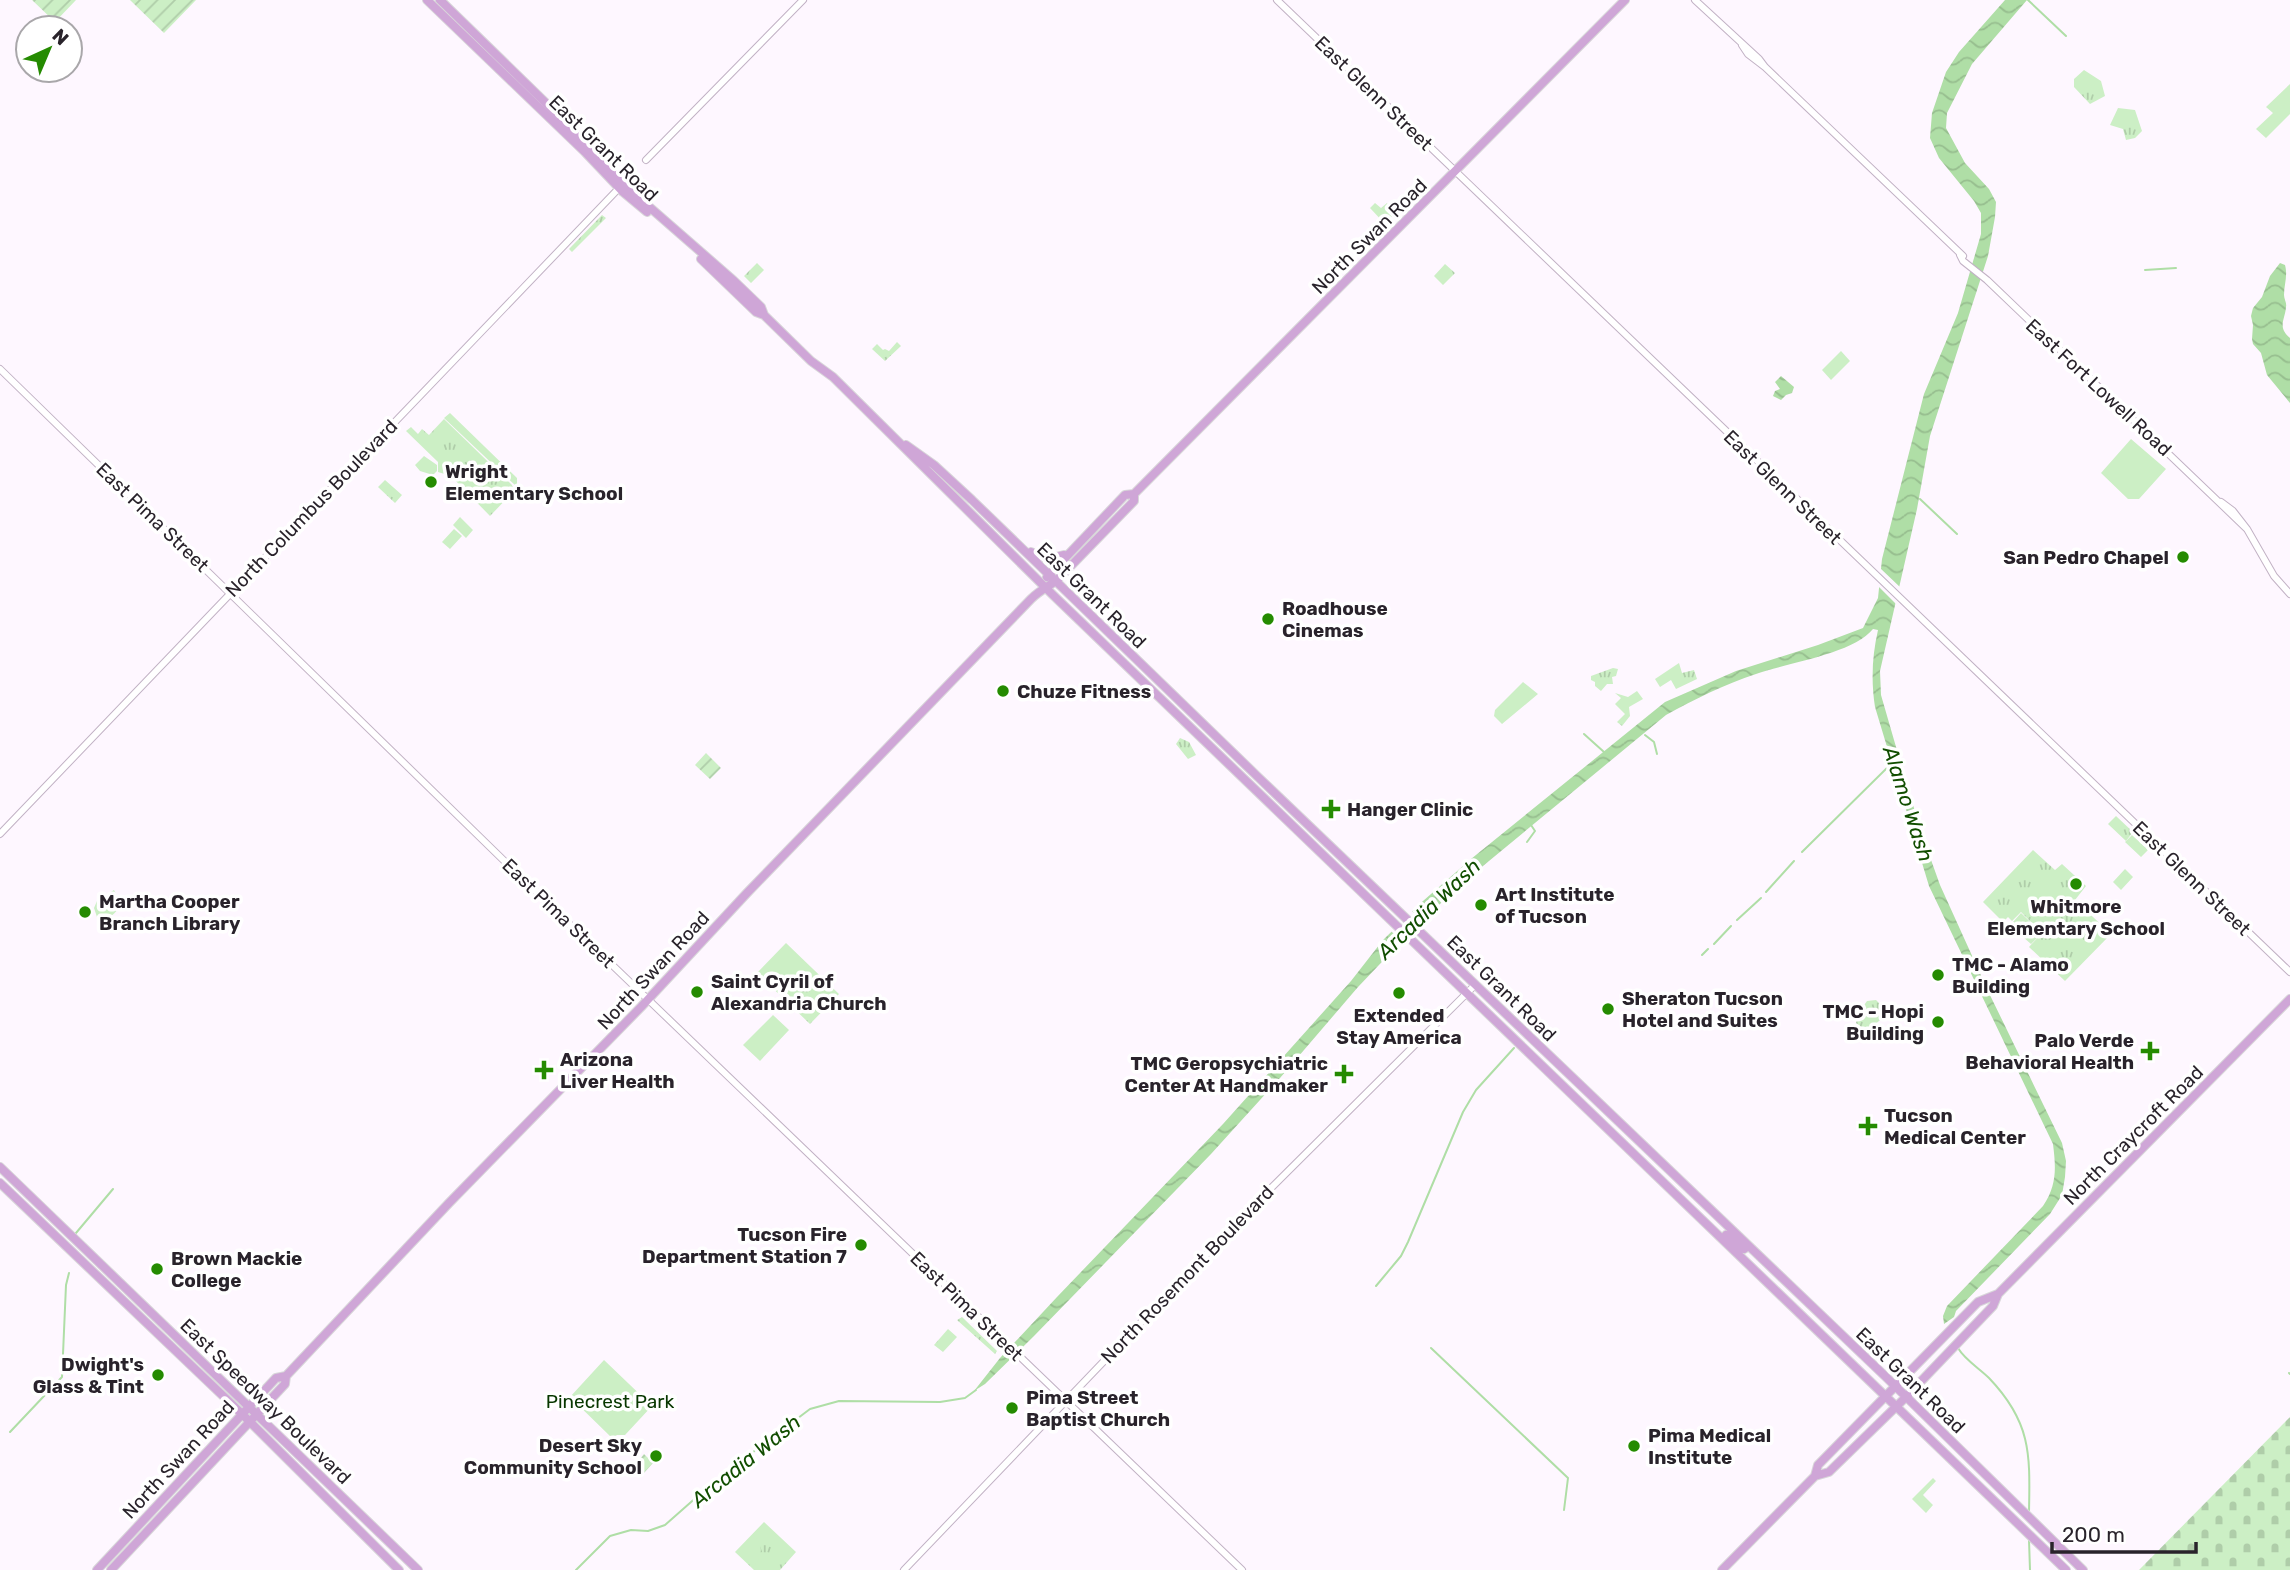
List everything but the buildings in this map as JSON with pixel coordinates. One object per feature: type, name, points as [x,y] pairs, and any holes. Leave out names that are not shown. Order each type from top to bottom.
[{"type":"main road","name":"East Grant Road","points":[[427,0],[593,160],[892,435],[1044,586],[2066,1570]]},
{"type":"main road","name":"East Grant Road","points":[[440,0],[587,143],[621,186]]},
{"type":"main road","name":"North Swan Road","points":[[1044,586],[1048,574],[1125,495],[1134,494],[1625,0]]},
{"type":"main road","name":"East Grant Road","points":[[892,435],[934,465],[1056,581],[1896,1387],[2083,1570]]},
{"type":"main road","name":"North Swan Road","points":[[97,1570],[276,1378],[286,1376],[449,1203],[648,999],[747,892],[1044,586],[1056,581],[1134,500],[1134,494]]},
{"type":"main road","points":[[1019,546],[1044,559],[1054,559],[1067,554]]},
{"type":"main road","name":"North Craycroft Road","points":[[1815,1476],[1818,1465],[1947,1333],[1978,1302],[1997,1294],[2290,999]]},
{"type":"main road","name":"East Speedway Boulevard","points":[[0,1167],[418,1570]]},
{"type":"main road","name":"East Speedway Boulevard","points":[[0,1182],[399,1570]]},
{"type":"main road","points":[[1712,1228],[1744,1249],[1748,1246]]},
{"type":"main road","name":"North Craycroft Road","points":[[1722,1570],[1815,1476],[1829,1472],[1906,1397],[1993,1307],[1997,1294]]},
{"type":"main road","name":"North Swan Road","points":[[111,1570],[285,1384],[286,1376]]},
{"type":"street","points":[[646,160],[803,0]]},
{"type":"street","name":"East Glenn Street","points":[[1277,0],[2290,972]]},
{"type":"street","name":"East Fort Lowell Road","points":[[1695,0],[1748,54],[1765,67],[2221,502],[2234,519],[2247,529],[2274,576],[2290,594]]},
{"type":"street","name":"North Columbus Boulevard","points":[[0,834],[621,186]]},
{"type":"street","name":"East Pima Street","points":[[0,369],[648,999],[1242,1570]]},
{"type":"street","name":"North Rosemont Boulevard","points":[[904,1570],[1065,1399],[1309,1149],[1475,985]]},
{"type":"green space","points":[[32,0],[76,0],[63,14],[47,14]]},
{"type":"green space","points":[[130,0],[196,0],[164,33]]},
{"type":"green space","points":[[2084,70],[2101,81],[2105,96],[2090,104],[2074,87],[2074,79]]},
{"type":"green space","points":[[2290,84],[2290,114],[2266,138],[2256,129],[2273,113],[2266,107]]},
{"type":"green space","points":[[2118,108],[2135,110],[2142,131],[2135,138],[2126,140],[2123,129],[2110,125]]},
{"type":"green space","points":[[1375,203],[1381,208],[1387,203],[1396,212],[1385,224],[1370,208]]},
{"type":"green space","points":[[602,215],[606,218],[572,252],[569,249]]},
{"type":"green space","points":[[757,263],[764,270],[751,283],[744,276]]},
{"type":"green space","points":[[1445,264],[1455,273],[1443,285],[1434,276]]},
{"type":"green space","points":[[897,342],[901,346],[885,361],[872,349],[877,344],[883,350],[889,351]]},
{"type":"green space","points":[[1841,351],[1850,361],[1831,380],[1822,370]]},
{"type":"green space","points":[[450,413],[517,478],[517,487],[444,418]]},
{"type":"green space","points":[[444,419],[512,485],[514,491],[490,516],[451,476],[438,472],[438,462],[406,431],[411,427],[418,434],[422,429],[429,435]]},
{"type":"green space","points":[[2131,439],[2166,469],[2139,499],[2128,499],[2101,473]]},
{"type":"green space","points":[[424,456],[437,465],[437,471],[433,475],[420,471],[415,465]]},
{"type":"green space","points":[[469,464],[501,496],[492,505],[459,473]]},
{"type":"green space","points":[[385,480],[402,495],[395,503],[378,487]]},
{"type":"green space","points":[[460,517],[473,530],[466,538],[453,525]]},
{"type":"green space","points":[[454,529],[462,536],[450,549],[442,542]]},
{"type":"green space","points":[[1679,663],[1682,673],[1694,670],[1697,679],[1676,689],[1671,680],[1660,687],[1655,679]]},
{"type":"green space","points":[[1613,668],[1618,669],[1616,676],[1612,677],[1613,684],[1607,684],[1601,691],[1591,680],[1591,676]]},
{"type":"green space","points":[[1523,682],[1538,694],[1502,724],[1494,716],[1495,710]]},
{"type":"green space","points":[[1637,691],[1643,699],[1629,707],[1630,716],[1622,726],[1617,722],[1625,714],[1615,704],[1621,698],[1615,693],[1628,697]]},
{"type":"green space","points":[[1180,738],[1189,742],[1196,755],[1188,759],[1176,744]]},
{"type":"green space","points":[[706,753],[721,768],[710,779],[695,765]]},
{"type":"green space","points":[[2116,816],[2133,832],[2126,841],[2108,824]]},
{"type":"green space","points":[[2132,835],[2148,850],[2141,857],[2125,842]]},
{"type":"green space","points":[[2033,850],[2055,870],[2062,864],[2086,886],[2075,900],[2111,934],[2065,981],[2029,947],[2042,933],[2021,912],[2012,921],[2008,917],[2003,922],[1983,902]]},
{"type":"green space","points":[[2125,869],[2133,877],[2121,890],[2113,882]]},
{"type":"green space","points":[[114,890],[120,902],[117,910],[109,917],[97,917],[94,908],[97,901]]},
{"type":"green space","points":[[2021,913],[2042,933],[2031,944],[2013,922]]},
{"type":"green space","points":[[786,943],[839,994],[810,1024],[757,973]]},
{"type":"green space","points":[[784,949],[790,949],[814,972],[795,981],[783,979],[766,967]]},
{"type":"green space","points":[[813,978],[831,990],[810,994],[808,986]]},
{"type":"green space","points":[[1876,1000],[1889,1013],[1869,1029],[1868,1034],[1856,1023],[1857,1015],[1867,1001]]},
{"type":"green space","points":[[773,1015],[789,1030],[760,1061],[743,1045]]},
{"type":"green space","points":[[962,1317],[997,1351],[995,1354],[957,1320]]},
{"type":"green space","points":[[948,1329],[957,1337],[943,1352],[934,1345]]},
{"type":"green space","name":"Pinecrest Park","points":[[604,1360],[652,1406],[625,1435],[612,1438],[570,1397]]},
{"type":"green space","points":[[2290,1417],[2290,1570],[2139,1570]]},
{"type":"green space","points":[[644,1454],[653,1463],[643,1474],[634,1466]]},
{"type":"green space","points":[[1933,1478],[1936,1481],[1923,1495],[1933,1505],[1926,1513],[1912,1499]]},
{"type":"green space","points":[[764,1522],[796,1552],[780,1570],[754,1570],[735,1552]]},
{"type":"green space","points":[[753,1535],[761,1551],[753,1567],[738,1550]]},
{"type":"water","points":[[2005,0],[2027,0],[1972,64],[1947,113],[1946,128],[1965,163],[1989,189],[1996,202],[1995,217],[1988,256],[1930,436],[1917,509],[1880,671],[1881,695],[1921,832],[1940,885],[2062,1143],[2066,1161],[2062,1195],[2050,1214],[1956,1311],[1954,1317],[1944,1324],[1943,1316],[1947,1306],[2043,1206],[2053,1183],[2054,1153],[2053,1144],[1929,886],[1875,707],[1873,668],[1878,630],[1873,629],[1850,645],[1744,678],[1666,715],[1472,875],[1419,923],[1358,987],[1211,1154],[1034,1336],[985,1384],[974,1391],[1000,1358],[1223,1124],[1351,981],[1383,940],[1471,859],[1665,702],[1736,671],[1863,628],[1878,598],[1882,559],[1924,394],[1958,313],[1981,234],[1981,213],[1939,158],[1930,138],[1932,113],[1946,72],[1959,52]]},
{"type":"water","points":[[2280,263],[2285,265],[2286,273],[2283,327],[2290,338],[2290,403],[2267,375],[2261,353],[2252,339],[2253,308]]},
{"type":"water","points":[[1781,376],[1794,387],[1792,393],[1781,400],[1773,396],[1775,391],[1780,389],[1775,382]]},
{"type":"pier","points":[[1880,568],[1901,588],[1897,605],[1876,584]]},
{"type":"pier","points":[[1411,910],[1422,921],[1402,942],[1390,930]]},
{"type":"waterway","points":[[2028,0],[2066,36]]},
{"type":"waterway","points":[[2145,270],[2176,268]]},
{"type":"waterway","points":[[1920,499],[1957,534]]},
{"type":"waterway","points":[[1584,734],[1604,752]]},
{"type":"waterway","points":[[1645,735],[1654,742],[1657,754]]},
{"type":"waterway","points":[[1802,852],[1894,761]]},
{"type":"waterway","points":[[1527,842],[1535,831],[1531,825]]},
{"type":"waterway","points":[[1766,892],[1794,861]]},
{"type":"waterway","points":[[1737,920],[1761,898]]},
{"type":"waterway","points":[[1714,944],[1731,926]]},
{"type":"waterway","points":[[1702,955],[1708,949]]},
{"type":"waterway","points":[[1376,1286],[1401,1256],[1463,1112],[1476,1090],[1514,1048]]},
{"type":"waterway","points":[[76,1233],[113,1189]]},
{"type":"waterway","points":[[10,1432],[62,1377],[66,1285],[69,1273]]},
{"type":"waterway","points":[[1431,1348],[1568,1478],[1564,1510]]},
{"type":"waterway","name":"Alamo Wash","points":[[1958,1348],[2003,1394],[2021,1425],[2028,1457],[2029,1513]]},
{"type":"waterway","name":"Arcadia Wash","points":[[576,1570],[610,1536],[631,1530],[648,1531],[665,1525],[716,1480],[810,1409],[839,1401],[940,1402],[965,1398],[976,1390]]},
{"type":"waterway","name":"Alamo Wash","points":[[2029,1540],[2030,1570]]},
{"type":"place","name":"Wright Elementary School","points":[[431,482]]},
{"type":"place","name":"San Pedro Chapel","points":[[2183,557]]},
{"type":"place","name":"Roadhouse Cinemas","points":[[1268,619]]},
{"type":"place","name":"Chuze Fitness","points":[[1003,691]]},
{"type":"place","name":"Hanger Clinic","points":[[1331,809]]},
{"type":"place","name":"Whitmore Elementary School","points":[[2076,884]]},
{"type":"place","name":"Art Institute of Tucson","points":[[1481,905]]},
{"type":"place","name":"Martha Cooper Branch Library","points":[[85,912]]},
{"type":"place","name":"TMC - Alamo Building","points":[[1938,975]]},
{"type":"place","name":"Saint Cyril of Alexandria Church","points":[[697,992]]},
{"type":"place","name":"Extended Stay America","points":[[1399,993]]},
{"type":"place","name":"Sheraton Tucson Hotel and Suites","points":[[1608,1009]]},
{"type":"place","name":"TMC - Hopi Building","points":[[1938,1022]]},
{"type":"place","name":"Palo Verde Behavioral Health","points":[[2150,1051]]},
{"type":"place","name":"Arizona Liver Health","points":[[544,1070]]},
{"type":"place","name":"TMC Geropsychiatric Center At Handmaker","points":[[1344,1074]]},
{"type":"place","name":"Tucson Medical Center","points":[[1868,1126]]},
{"type":"place","name":"Tucson Fire Department Station 7","points":[[861,1245]]},
{"type":"place","name":"Brown Mackie College","points":[[157,1269]]},
{"type":"place","name":"Dwight's Glass & Tint","points":[[158,1375]]},
{"type":"place","name":"Pima Street Baptist Church","points":[[1012,1408]]},
{"type":"place","name":"Pima Medical Institute","points":[[1634,1446]]},
{"type":"place","name":"Desert Sky Community School","points":[[656,1456]]}]
